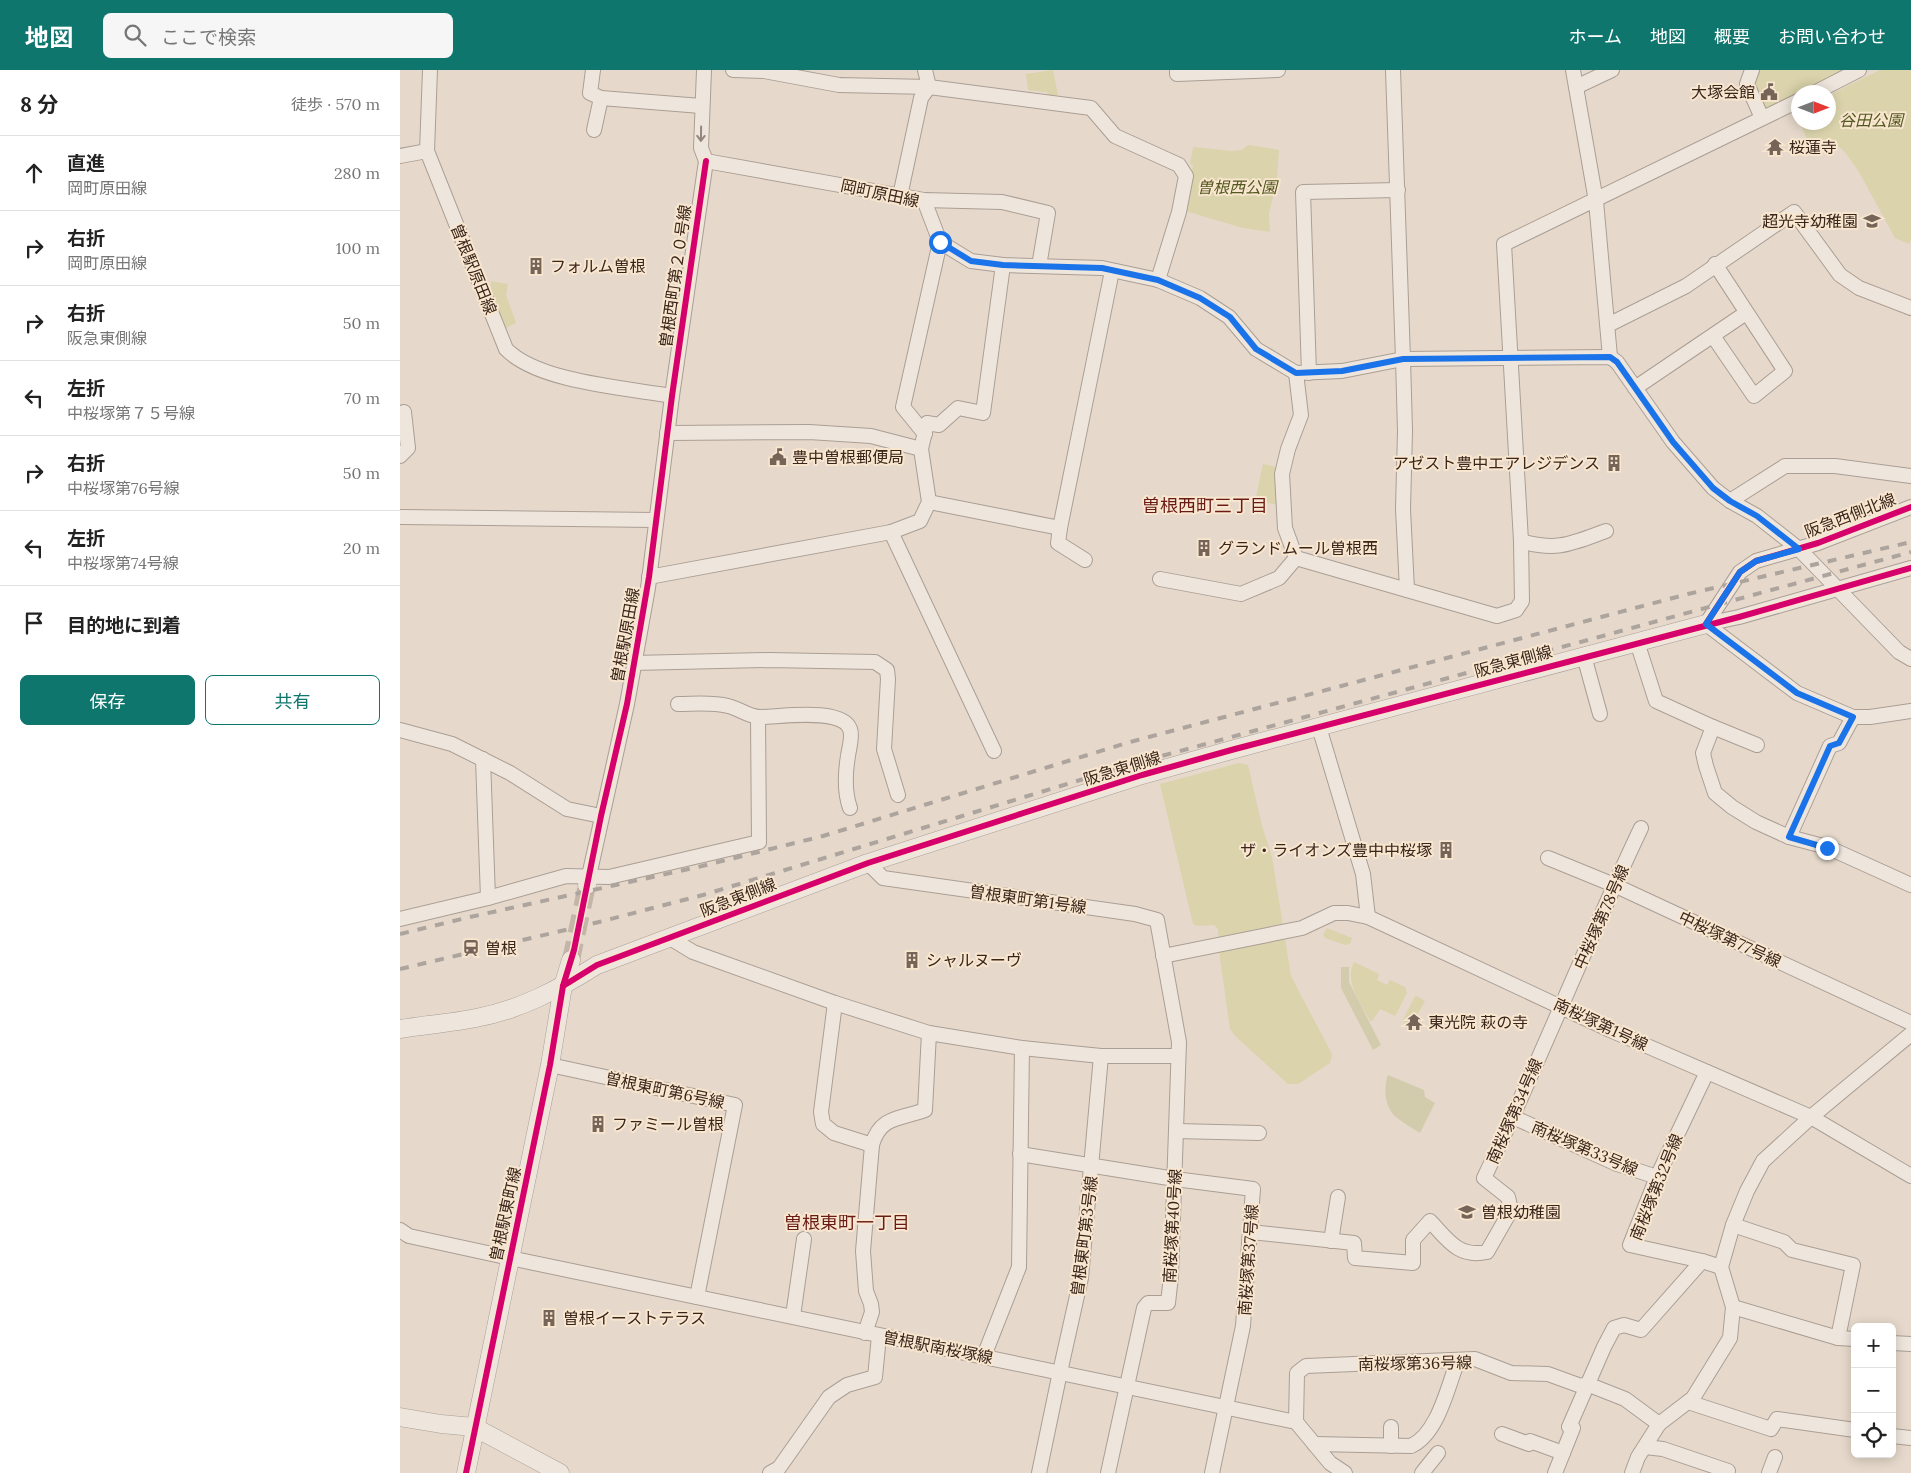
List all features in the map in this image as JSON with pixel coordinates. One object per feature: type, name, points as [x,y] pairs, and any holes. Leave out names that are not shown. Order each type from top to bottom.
[{"type":"street","name":"曽根駅原田線","points":[[430,70],[427,151],[506,349],[513,356],[539,370],[562,378],[672,396],[649,577],[627,704],[588,880]]},
{"type":"street","points":[[593,70],[590,94],[601,98],[701,106]]},
{"type":"street","points":[[704,70],[701,106],[701,148],[706,161]]},
{"type":"street","points":[[732,70],[764,71],[839,84],[929,87],[1091,108],[1115,136],[1178,165],[1186,176],[1179,212],[1158,280]]},
{"type":"street","points":[[900,196],[922,98],[929,87],[926,70]]},
{"type":"street","points":[[1177,70],[1177,74],[1278,70]]},
{"type":"street","points":[[1393,70],[1403,359],[1403,509],[1406,590]]},
{"type":"street","points":[[1573,70],[1596,200],[1610,357]]},
{"type":"street","points":[[1576,87],[1612,70]]},
{"type":"street","points":[[1752,70],[1747,84],[1762,118]]},
{"type":"street","points":[[1830,85],[1859,70]]},
{"type":"street","points":[[594,130],[601,98]]},
{"type":"street","points":[[1296,558],[1497,616],[1516,610],[1522,601],[1521,541],[1512,357],[1504,244],[1791,104]]},
{"type":"street","points":[[400,156],[427,151]]},
{"type":"street","name":"岡町原田線","points":[[706,161],[924,200],[940,242]]},
{"type":"street","name":"曽根西町第２０号線","points":[[672,396],[706,161]]},
{"type":"street","points":[[1296,558],[1285,528],[1282,474],[1288,449],[1301,415],[1303,192],[1398,190]]},
{"type":"street","points":[[924,200],[1002,202],[1048,213],[1039,266]]},
{"type":"street","points":[[1608,325],[1686,286],[1715,264],[1794,212],[1840,274],[1859,288],[1911,308]]},
{"type":"street","points":[[925,434],[903,408],[940,242],[971,261],[1003,265],[1102,268],[1158,280],[1200,298],[1230,317],[1256,349],[1302,373],[1342,371],[1403,359],[1610,357],[1617,362],[1673,442],[1713,488],[1730,501],[1757,516],[1799,549],[1899,652],[1911,659]]},
{"type":"street","points":[[1713,336],[1754,396],[1786,371],[1715,264]]},
{"type":"street","points":[[649,577],[891,532],[920,521],[929,502],[921,449],[928,424],[939,425],[958,408],[983,413],[1003,265]]},
{"type":"street","points":[[1085,560],[1058,543],[1112,270]]},
{"type":"street","points":[[1635,388],[1746,313]]},
{"type":"street","points":[[400,456],[408,448],[404,412]]},
{"type":"street","points":[[667,433],[809,432],[871,436],[921,449]]},
{"type":"street","points":[[1730,501],[1786,466],[1835,466],[1911,476]]},
{"type":"street","points":[[929,502],[1060,528]]},
{"type":"street","name":"阪急西側北線","points":[[1799,549],[1911,507]]},
{"type":"street","points":[[400,517],[656,520]]},
{"type":"street","points":[[1521,541],[1539,546],[1563,546],[1606,531]]},
{"type":"street","points":[[891,532],[994,751]]},
{"type":"street","points":[[1799,549],[1756,561],[1740,572],[1706,624],[1797,693],[1853,717],[1870,717],[1911,711]]},
{"type":"street","points":[[1160,579],[1241,594],[1279,578],[1296,558]]},
{"type":"street","name":"阪急東側線","points":[[400,1029],[476,1018],[530,1002],[563,986],[597,965],[868,863],[1142,775],[1584,656],[1739,617],[1911,568]]},
{"type":"street","points":[[1637,642],[1656,701],[1757,745]]},
{"type":"street","points":[[1584,656],[1600,714]]},
{"type":"street","points":[[633,663],[769,660],[875,662],[887,670],[884,748],[898,795]]},
{"type":"street","points":[[678,704],[728,706],[758,717],[830,716],[844,721],[850,730],[845,780],[846,796],[850,808]]},
{"type":"street","points":[[400,919],[488,898],[566,876],[588,880],[613,876],[760,842],[758,717]]},
{"type":"street","points":[[1789,837],[1830,746],[1839,743],[1853,717]]},
{"type":"street","points":[[1319,727],[1363,874],[1368,917]]},
{"type":"street","points":[[1713,727],[1704,753],[1706,766],[1715,793],[1732,807],[1756,822],[1789,837],[1827,848],[1911,885]]},
{"type":"street","points":[[400,730],[452,744],[483,759],[567,809],[601,816]]},
{"type":"street","points":[[483,759],[488,898]]},
{"type":"street","name":"中桜塚第78号線","points":[[1561,1006],[1641,828]]},
{"type":"street","name":"中桜塚第77号線","points":[[1548,858],[1614,885],[1911,1023]]},
{"type":"street","name":"曽根東町第1号線","points":[[868,863],[883,878],[1135,914],[1157,920],[1164,956]]},
{"type":"street","name":"南桜塚第1号線","points":[[1164,956],[1302,928],[1334,913],[1348,912],[1368,917],[1610,1030],[1811,1117],[1911,1176]]},
{"type":"street","points":[[670,938],[694,952],[835,1003],[929,1032],[1022,1048],[1101,1056],[1178,1056]]},
{"type":"street","name":"南桜塚第40号線","points":[[1108,1473],[1144,1308],[1148,1303],[1168,1303],[1171,1276],[1178,1042],[1164,956]]},
{"type":"street","name":"曽根駅東町線","points":[[466,1473],[550,1065],[563,986],[571,960]]},
{"type":"street","points":[[835,1003],[821,1112],[823,1124],[834,1133],[872,1145]]},
{"type":"street","name":"南桜塚第34号線","points":[[1331,1241],[1354,1244],[1355,1258],[1413,1263],[1413,1240],[1430,1221],[1454,1247],[1474,1254],[1487,1252],[1511,1210],[1508,1197],[1484,1178],[1513,1117],[1561,1006]]},
{"type":"street","points":[[864,1332],[872,1312],[866,1291],[862,1252],[872,1145],[874,1136],[880,1126],[889,1121],[925,1110],[929,1032]]},
{"type":"street","points":[[1632,1473],[1638,1457],[1659,1424],[1693,1398],[1730,1338],[1733,1307],[1721,1267],[1733,1225],[1747,1191],[1763,1161],[1811,1117],[1911,1034]]},
{"type":"street","points":[[984,1356],[1019,1266],[1022,1048]]},
{"type":"street","name":"曽根東町第3号線","points":[[1039,1473],[1082,1278],[1101,1056]]},
{"type":"street","name":"曽根東町第6号線","points":[[550,1065],[735,1105],[697,1297]]},
{"type":"street","name":"南桜塚第32号線","points":[[1707,1072],[1657,1176],[1630,1245],[1721,1267]]},
{"type":"street","name":"南桜塚第33号線","points":[[1513,1117],[1617,1164],[1657,1176]]},
{"type":"street","points":[[1176,1131],[1259,1133]]},
{"type":"street","points":[[1020,1154],[1175,1179]]},
{"type":"street","name":"南桜塚第37号線","points":[[1175,1179],[1253,1188],[1243,1326],[1212,1473]]},
{"type":"street","points":[[1251,1232],[1331,1241],[1338,1198]]},
{"type":"street","points":[[1733,1225],[1784,1242],[1792,1250],[1853,1265],[1838,1338]]},
{"type":"street","name":"曽根駅南桜塚線","points":[[400,1230],[409,1236],[510,1258],[1296,1422]]},
{"type":"street","points":[[792,1316],[804,1239]]},
{"type":"street","points":[[1555,1473],[1573,1428],[1569,1427],[1614,1328],[1624,1324],[1640,1330],[1702,1261]]},
{"type":"street","points":[[1733,1307],[1838,1338],[1851,1339]]},
{"type":"street","points":[[770,1473],[779,1468],[829,1397],[847,1385],[875,1377],[879,1336]]},
{"type":"street","points":[[1896,1343],[1911,1344]]},
{"type":"street","name":"南桜塚第36号線","points":[[1296,1422],[1297,1373],[1306,1366],[1475,1359],[1511,1373],[1548,1374],[1581,1386],[1587,1384],[1625,1400],[1659,1424]]},
{"type":"street","points":[[1314,1444],[1410,1446],[1420,1442],[1441,1410],[1458,1360]]},
{"type":"street","points":[[1688,1402],[1771,1429],[1778,1419],[1851,1429]]},
{"type":"street","points":[[400,1417],[474,1427],[560,1473]]},
{"type":"street","points":[[1296,1422],[1330,1463],[1345,1473]]},
{"type":"street","points":[[1391,1427],[1391,1446]]},
{"type":"street","points":[[1502,1434],[1563,1454]]},
{"type":"street","points":[[1896,1436],[1911,1438]]},
{"type":"street","points":[[1644,1447],[1663,1449],[1728,1471],[1727,1473]]},
{"type":"street","points":[[1422,1473],[1438,1454]]},
{"type":"street","points":[[1769,1473],[1775,1457]]},
{"type":"green space","points":[[1053,70],[1058,95],[1048,96],[1047,92],[1028,90],[1026,74]]},
{"type":"green space","name":"谷田公園","points":[[1758,70],[1846,70],[1816,85],[1791,85],[1791,97],[1763,109],[1753,84]]},
{"type":"green space","name":"谷田公園","points":[[1880,70],[1911,70],[1911,240],[1909,244],[1895,238],[1859,172],[1845,152],[1836,144],[1830,142],[1811,149],[1803,130],[1836,130],[1836,92]]},
{"type":"green space","name":"曽根西公園","points":[[1248,145],[1279,150],[1277,178],[1269,214],[1270,232],[1243,228],[1185,211],[1193,165],[1190,164],[1193,147],[1231,151],[1242,150]]},
{"type":"green space","points":[[491,281],[508,284],[506,295],[516,323],[504,329],[490,292]]},
{"type":"green space","points":[[1263,464],[1276,467],[1279,505],[1255,501]]},
{"type":"green space","points":[[1239,763],[1248,765],[1262,826],[1272,857],[1291,976],[1332,1054],[1330,1063],[1298,1084],[1288,1084],[1235,1036],[1230,1029],[1218,929],[1214,925],[1198,926],[1193,924],[1160,784]]},
{"type":"green space","points":[[1327,928],[1352,938],[1350,944],[1345,945],[1325,938],[1323,935]]},
{"type":"green space","points":[[1354,962],[1379,974],[1377,980],[1387,985],[1390,980],[1405,987],[1407,993],[1395,1016],[1380,1009],[1372,1021],[1370,1021],[1352,985],[1351,970]]},
{"type":"green space","points":[[1415,996],[1425,1001],[1411,1026],[1403,1020]]},
{"type":"shaded area","points":[[1341,967],[1349,967],[1349,982],[1381,1045],[1373,1050],[1341,988]]},
{"type":"shaded area","points":[[1388,1075],[1424,1090],[1425,1097],[1435,1103],[1420,1133],[1399,1119],[1389,1108],[1385,1092]]},
{"type":"tunnel","points":[[571,960],[587,885]]},
{"type":"railway","points":[[400,934],[698,867],[823,836],[1130,742],[1688,594],[1911,542]]},
{"type":"railway","points":[[400,969],[599,922],[703,895],[1136,763],[1911,552]]},
{"type":"cycle path","points":[[466,1473],[550,1065],[563,986],[574,950],[601,816],[627,704],[649,577],[672,396],[706,161]]},
{"type":"cycle path","points":[[1706,624],[1740,572],[1756,561],[1818,543],[1911,507]]},
{"type":"cycle path","points":[[563,986],[597,965],[868,863],[1142,775],[1739,617],[1911,568]]},
{"type":"place","name":"大塚会館","points":[[1769,92]]},
{"type":"place","name":"桜蓮寺","points":[[1775,147]]},
{"type":"place","name":"超光寺幼稚園","points":[[1872,221]]},
{"type":"place","name":"フォルム曽根","points":[[536,266]]},
{"type":"place","name":"豊中曽根郵便局","points":[[778,457]]},
{"type":"place","name":"アゼスト豊中エアレジデンス","points":[[1614,463]]},
{"type":"place","name":"グランドムール曽根西","points":[[1204,548]]},
{"type":"place","name":"ザ・ライオンズ豊中中桜塚","points":[[1446,850]]},
{"type":"place","name":"曽根","points":[[471,948]]},
{"type":"place","name":"シャルヌーヴ","points":[[912,960]]},
{"type":"place","name":"東光院 萩の寺","points":[[1414,1022]]},
{"type":"place","name":"ファミール曽根","points":[[598,1124]]},
{"type":"place","name":"曽根幼稚園","points":[[1467,1212]]},
{"type":"place","name":"曽根イーストテラス","points":[[549,1318]]},
{"type":"district","name":"曽根西町三丁目","points":[[1205,506]]},
{"type":"district","name":"曽根東町一丁目","points":[[847,1223]]},
{"type":"route","points":[[940,242],[971,261],[1003,265],[1102,268],[1158,280],[1200,298],[1230,317],[1256,349],[1296,373],[1342,371],[1403,359],[1610,357],[1617,362],[1673,442],[1713,488],[1730,501],[1757,516],[1799,549],[1756,561],[1740,572],[1706,624],[1797,693],[1853,717],[1839,743],[1830,746],[1789,837],[1827,848]]}]
